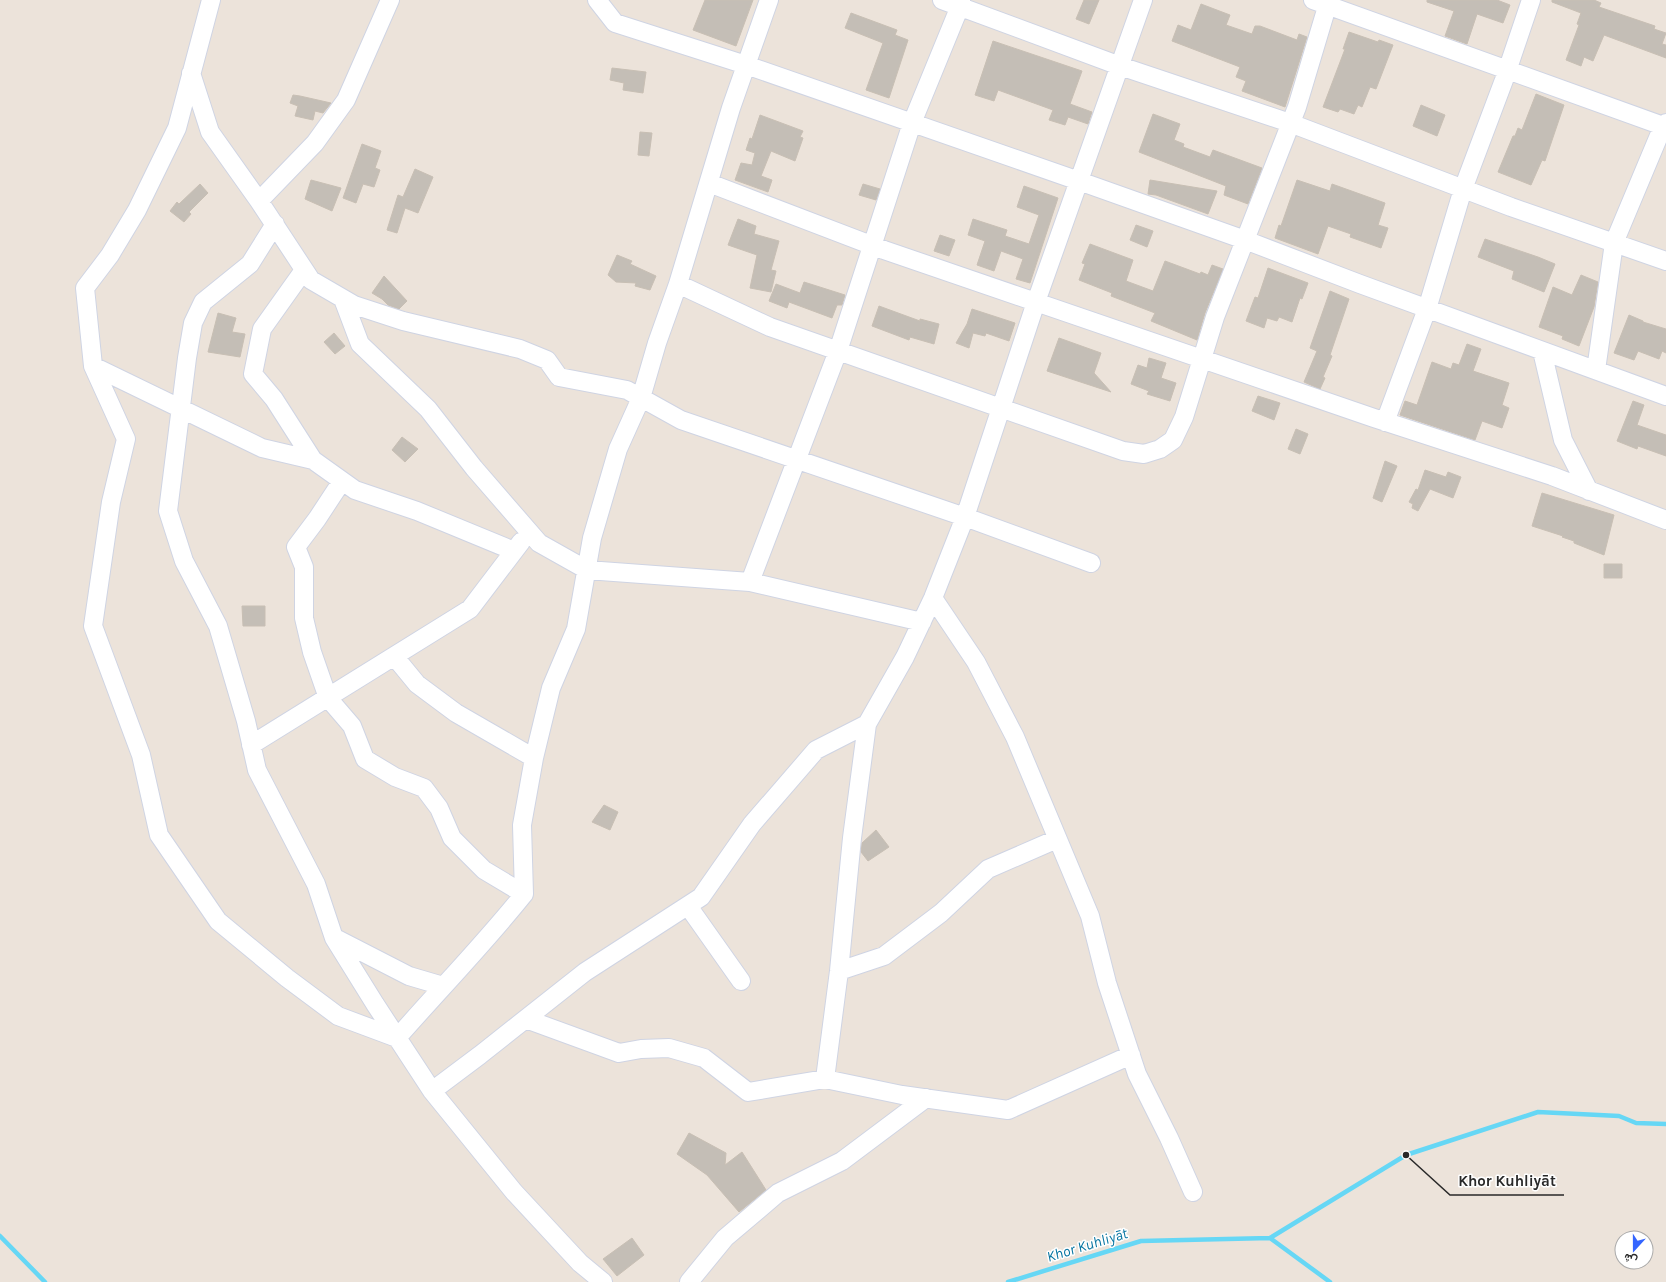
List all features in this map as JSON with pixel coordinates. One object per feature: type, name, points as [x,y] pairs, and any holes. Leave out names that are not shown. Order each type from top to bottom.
[{"type":"street","points":[[211,0],[177,128],[140,204],[110,255],[85,288],[93,366],[126,439],[111,502],[93,626],[141,755],[160,835],[218,921],[287,978],[338,1016],[397,1038]]},
{"type":"street","points":[[259,201],[315,143],[346,100],[390,0]]},
{"type":"street","points":[[597,0],[615,24],[746,65],[1079,181],[1245,240],[1427,309],[1666,396]]},
{"type":"street","points":[[397,1038],[494,932],[524,894],[522,825],[534,758],[551,688],[576,629],[592,538],[618,449],[641,398],[657,343],[678,284],[731,108],[769,0]]},
{"type":"street","points":[[942,0],[961,3],[1120,66],[1290,124],[1463,189],[1666,261]]},
{"type":"street","points":[[826,1079],[852,838],[868,724],[905,657],[922,622],[965,517],[1036,302],[1143,0]]},
{"type":"street","points":[[1385,422],[1427,309],[1463,189],[1508,69],[1531,0]]},
{"type":"street","points":[[678,284],[770,327],[1123,451],[1144,454],[1160,449],[1173,440],[1184,417],[1215,317],[1290,124],[1323,2],[1665,125],[1614,243],[1596,370]]},
{"type":"street","points":[[750,582],[838,351],[871,245],[912,123],[961,3]]},
{"type":"street","points":[[192,73],[210,132],[275,224],[304,270],[311,280],[354,305],[403,321],[520,349],[547,360],[559,378],[627,390],[682,420],[965,517],[1091,563]]},
{"type":"street","points":[[709,183],[871,245],[1385,422],[1552,476],[1666,520]]},
{"type":"street","points":[[275,224],[250,264],[203,302],[193,323],[180,409],[168,511],[184,562],[218,626],[246,721],[257,770],[316,884],[334,938],[432,1091],[514,1192],[580,1263],[602,1282]]},
{"type":"street","points":[[304,270],[262,329],[252,374],[274,399],[313,460],[355,490],[417,511],[514,551]]},
{"type":"street","points":[[343,299],[360,344],[428,409],[474,468],[529,532],[539,542],[586,570],[750,582],[922,622]]},
{"type":"street","points":[[1542,351],[1563,440],[1589,491]]},
{"type":"street","points":[[93,366],[262,448],[313,460]]},
{"type":"street","points":[[342,481],[317,519],[296,547],[304,567],[304,618],[312,652],[328,698],[352,726],[365,759],[394,777],[424,788],[439,808],[452,838],[484,870],[524,894]]},
{"type":"street","points":[[251,745],[470,609],[529,532]]},
{"type":"street","points":[[933,598],[976,662],[1008,723],[1090,916],[1107,984],[1137,1074],[1169,1138],[1193,1192]]},
{"type":"street","points":[[394,656],[417,684],[456,713],[534,758]]},
{"type":"street","points":[[432,1091],[585,972],[701,897],[752,824],[816,750],[868,724]]},
{"type":"street","points":[[838,971],[884,956],[941,913],[988,869],[1057,839]]},
{"type":"street","points":[[688,906],[741,981]]},
{"type":"street","points":[[334,938],[409,976],[443,986]]},
{"type":"street","points":[[526,1019],[619,1053],[641,1049],[669,1048],[704,1058],[748,1092],[826,1079],[926,1098],[1008,1110],[1131,1055]]},
{"type":"street","points":[[689,1282],[725,1238],[778,1194],[842,1161],[926,1098]]},
{"type":"building","points":[[705,0],[753,0],[736,46],[693,30]]},
{"type":"building","points":[[1084,0],[1099,0],[1089,24],[1076,19]]},
{"type":"building","points":[[1427,0],[1497,0],[1510,5],[1503,23],[1477,14],[1467,44],[1445,36],[1454,11],[1427,2]]},
{"type":"building","points":[[1552,0],[1594,0],[1601,3],[1599,7],[1655,26],[1654,29],[1666,33],[1662,44],[1666,45],[1666,58],[1604,35],[1593,61],[1584,57],[1581,66],[1566,60],[1579,25],[1577,24],[1581,13],[1552,2]]},
{"type":"building","points":[[1201,4],[1230,15],[1226,25],[1252,34],[1255,26],[1260,26],[1297,40],[1299,34],[1307,37],[1285,107],[1242,91],[1246,81],[1236,77],[1240,67],[1172,41],[1178,25],[1191,30]]},
{"type":"building","points":[[851,13],[897,30],[895,35],[908,40],[889,98],[866,90],[883,43],[845,28]]},
{"type":"building","points":[[1349,32],[1378,42],[1379,40],[1393,45],[1376,89],[1370,87],[1362,107],[1358,105],[1354,114],[1340,109],[1338,112],[1323,107],[1345,49],[1343,49]]},
{"type":"building","points":[[993,41],[1082,71],[1070,104],[1092,112],[1088,124],[1068,117],[1065,125],[1049,120],[1053,110],[998,90],[994,101],[975,95]]},
{"type":"building","points":[[612,68],[646,72],[643,93],[623,90],[624,83],[610,80]]},
{"type":"building","points":[[1536,94],[1564,105],[1545,161],[1542,160],[1531,185],[1498,172],[1513,136],[1515,136],[1518,128],[1522,130]]},
{"type":"building","points":[[293,95],[331,103],[323,113],[315,111],[313,120],[295,116],[298,106],[290,103]]},
{"type":"building","points":[[1421,105],[1445,115],[1437,136],[1413,126]]},
{"type":"building","points":[[1153,114],[1180,124],[1174,140],[1184,144],[1183,147],[1210,157],[1213,150],[1262,168],[1248,204],[1224,195],[1226,186],[1139,152]]},
{"type":"building","points":[[760,115],[803,131],[800,137],[803,138],[795,161],[771,151],[761,176],[772,180],[768,192],[735,180],[741,163],[752,165],[755,153],[746,150],[750,138],[752,139]]},
{"type":"building","points":[[640,132],[652,133],[649,156],[638,155]]},
{"type":"building","points":[[362,144],[381,151],[375,168],[380,170],[374,187],[363,184],[356,203],[343,198]]},
{"type":"building","points":[[415,169],[433,177],[418,213],[405,208],[397,233],[387,230],[398,195],[403,197]]},
{"type":"building","points":[[311,180],[341,188],[332,211],[305,199]]},
{"type":"building","points":[[1150,180],[1217,191],[1208,214],[1156,195],[1148,194]]},
{"type":"building","points":[[1297,180],[1330,191],[1332,184],[1385,203],[1378,225],[1388,228],[1381,248],[1350,237],[1351,234],[1328,226],[1318,254],[1275,238],[1279,225],[1281,226]]},
{"type":"building","points":[[200,184],[208,193],[189,212],[191,214],[184,222],[170,211],[177,202],[179,204]]},
{"type":"building","points":[[863,184],[880,189],[876,200],[859,195]]},
{"type":"building","points":[[1024,186],[1058,198],[1030,283],[1016,279],[1023,259],[1001,251],[994,271],[977,265],[985,241],[968,235],[973,219],[1007,230],[1005,236],[1029,244],[1039,215],[1017,207]]},
{"type":"building","points":[[738,219],[756,226],[754,234],[779,241],[771,270],[776,271],[771,292],[750,288],[757,255],[728,245]]},
{"type":"building","points":[[1136,225],[1153,231],[1147,247],[1130,240]]},
{"type":"building","points":[[940,235],[955,240],[949,256],[934,251]]},
{"type":"building","points":[[1485,239],[1555,264],[1544,292],[1512,279],[1514,271],[1478,257]]},
{"type":"building","points":[[1090,244],[1133,260],[1126,281],[1153,291],[1165,261],[1200,274],[1201,272],[1208,275],[1212,265],[1223,269],[1205,313],[1197,340],[1151,321],[1155,313],[1111,296],[1112,293],[1079,280],[1085,264],[1082,263]]},
{"type":"building","points":[[617,255],[632,261],[630,264],[656,276],[650,290],[635,286],[636,283],[616,282],[608,275]]},
{"type":"building","points":[[1268,268],[1308,283],[1302,299],[1300,298],[1292,322],[1279,317],[1277,321],[1267,318],[1264,328],[1246,321],[1255,297],[1258,298]]},
{"type":"building","points":[[1581,275],[1598,282],[1594,307],[1579,346],[1562,339],[1563,336],[1539,327],[1553,287],[1572,295]]},
{"type":"building","points":[[384,276],[407,301],[399,309],[388,305],[372,293]]},
{"type":"building","points":[[804,282],[845,295],[842,305],[837,305],[832,318],[789,302],[787,308],[769,301],[776,284],[800,293]]},
{"type":"building","points":[[1330,291],[1349,299],[1330,355],[1332,356],[1323,377],[1325,378],[1320,389],[1304,382],[1317,351],[1310,348]]},
{"type":"building","points":[[879,306],[920,321],[920,319],[939,324],[934,344],[910,337],[909,340],[872,326]]},
{"type":"building","points":[[972,309],[1015,323],[1009,341],[986,333],[985,336],[973,333],[969,348],[956,343],[967,324]]},
{"type":"building","points":[[218,313],[236,318],[232,332],[245,334],[240,357],[208,352]]},
{"type":"building","points":[[1629,315],[1643,322],[1666,329],[1666,353],[1662,351],[1659,359],[1638,351],[1634,360],[1614,353]]},
{"type":"building","points":[[334,333],[345,346],[335,354],[324,342]]},
{"type":"building","points":[[1059,338],[1101,353],[1094,373],[1111,392],[1047,371]]},
{"type":"building","points":[[1467,344],[1481,349],[1473,371],[1509,383],[1502,405],[1509,408],[1502,428],[1482,421],[1475,440],[1400,415],[1405,401],[1417,405],[1432,362],[1451,369],[1453,363],[1459,365]]},
{"type":"building","points":[[1149,358],[1166,363],[1161,378],[1176,383],[1170,401],[1147,394],[1149,391],[1131,384],[1138,365],[1147,368]]},
{"type":"building","points":[[1258,396],[1280,403],[1274,420],[1252,411]]},
{"type":"building","points":[[1633,401],[1644,405],[1637,425],[1666,435],[1666,456],[1638,446],[1637,449],[1617,441]]},
{"type":"building","points":[[1296,429],[1308,434],[1300,454],[1288,449]]},
{"type":"building","points":[[402,437],[418,449],[405,462],[392,450]]},
{"type":"building","points":[[1385,461],[1397,466],[1382,502],[1373,498]]},
{"type":"building","points":[[1425,470],[1446,477],[1448,472],[1461,477],[1453,498],[1430,489],[1418,511],[1412,508],[1413,504],[1409,502],[1416,489],[1418,490]]},
{"type":"building","points":[[1542,493],[1614,515],[1604,555],[1574,543],[1574,541],[1562,537],[1563,536],[1532,526]]},
{"type":"building","points":[[1604,564],[1622,564],[1622,578],[1604,578]]},
{"type":"building","points":[[242,606],[265,606],[265,626],[243,626]]},
{"type":"building","points":[[604,805],[618,812],[610,830],[592,822]]},
{"type":"building","points":[[876,830],[889,847],[868,861],[861,852],[862,843]]},
{"type":"building","points":[[689,1133],[726,1153],[725,1165],[742,1152],[766,1190],[739,1212],[707,1175],[677,1154]]},
{"type":"building","points":[[632,1238],[644,1255],[617,1276],[603,1259]]},
{"type":"waterway","name":"Khor Kuhliyāt","points":[[1008,1282],[1141,1241],[1270,1238],[1406,1155],[1538,1112],[1619,1116],[1636,1123],[1666,1124]]},
{"type":"waterway","name":"Khor Kuhliyāt","points":[[0,1236],[45,1282]]},
{"type":"waterway","name":"Khor Kuhliyāt","points":[[1270,1238],[1330,1282]]},
{"type":"place","name":"Khor Kuhliyāt","points":[[1406,1155]]}]
